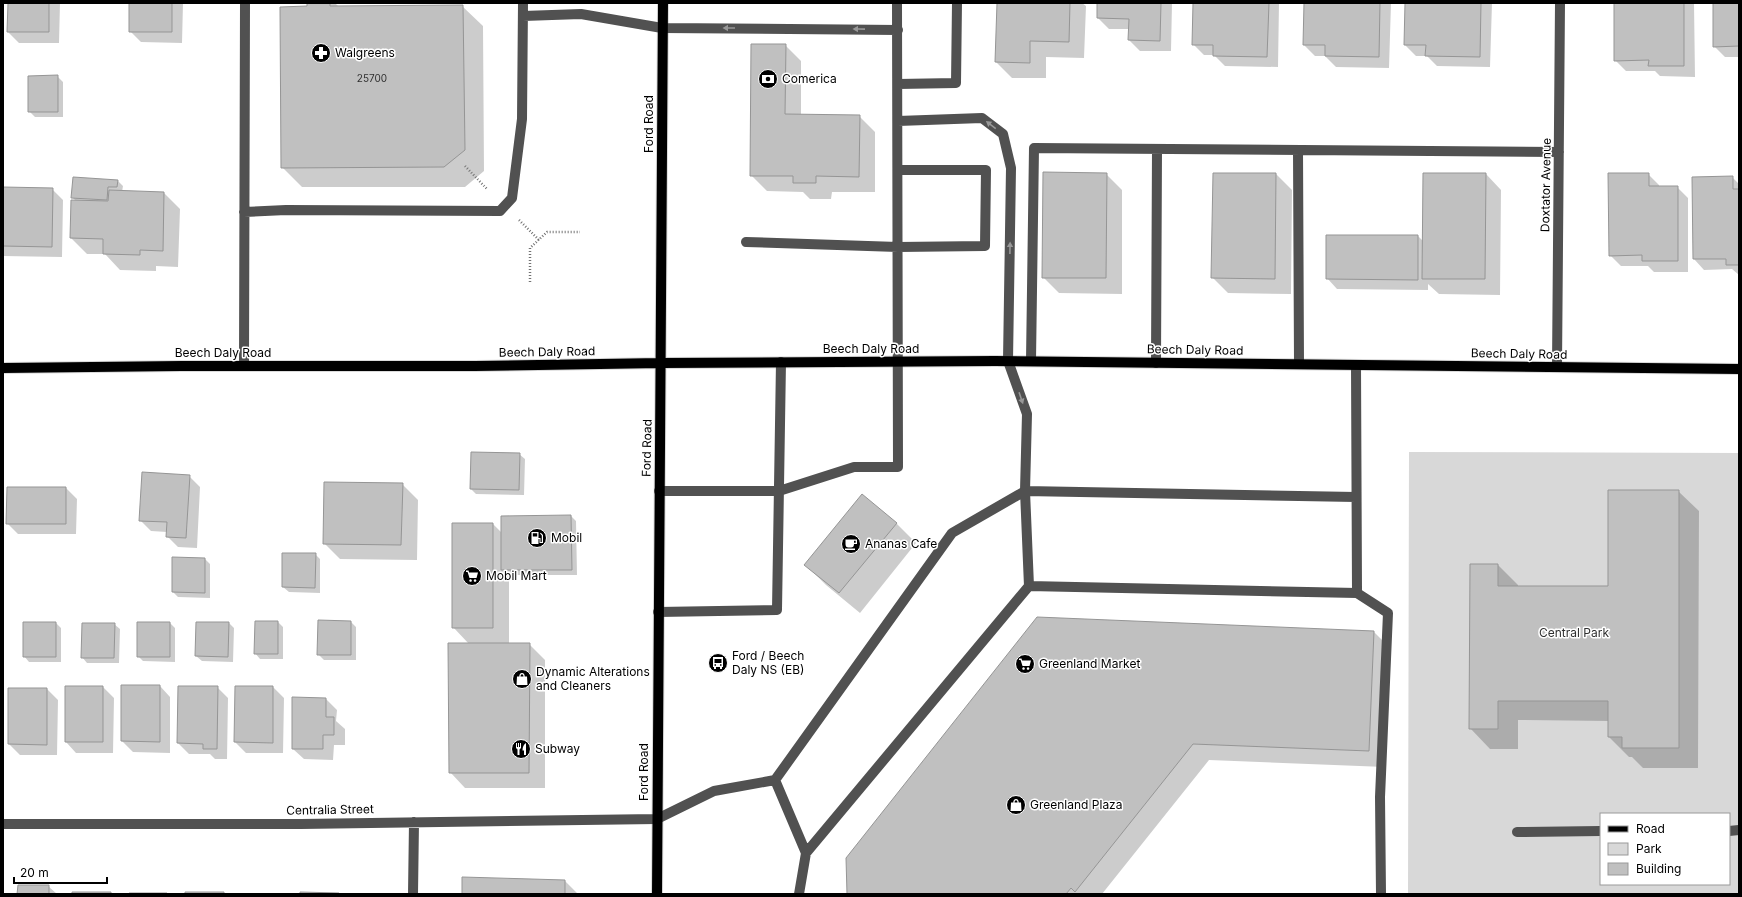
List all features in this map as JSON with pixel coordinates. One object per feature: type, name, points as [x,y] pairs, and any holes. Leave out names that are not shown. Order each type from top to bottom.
[{"type":"main road","name":"Ford Road","points":[[657,894],[662,3]]},
{"type":"main road","name":"Beech Daly Road","points":[[3,368],[475,366],[660,363],[1031,361],[1739,369]]},
{"type":"street","points":[[244,366],[245,3]]},
{"type":"street","points":[[244,212],[286,210],[500,211],[512,198],[522,119],[523,3]]},
{"type":"street","points":[[659,491],[778,491],[854,467],[898,467],[899,361],[897,3]]},
{"type":"street","points":[[898,84],[956,83],[957,3]]},
{"type":"street","name":"Doxtator Avenue","points":[[1557,367],[1560,3]]},
{"type":"street","points":[[523,16],[581,14],[662,28],[898,30]]},
{"type":"street","points":[[799,894],[806,853],[1030,586],[1025,491],[1027,414],[1008,361],[1011,168],[1003,134],[982,118],[898,121]]},
{"type":"street","points":[[1031,361],[1034,148],[1559,152]]},
{"type":"street","points":[[1156,363],[1157,149]]},
{"type":"street","points":[[1298,150],[1299,364]]},
{"type":"street","points":[[746,242],[898,247],[985,246],[986,170],[898,170]]},
{"type":"street","points":[[658,612],[777,610],[778,491],[782,362]]},
{"type":"street","points":[[1356,365],[1357,593]]},
{"type":"street","points":[[657,819],[714,791],[775,780],[952,533],[1025,491],[1356,497]]},
{"type":"street","points":[[1030,586],[1357,593],[1388,613],[1380,797],[1381,894]]},
{"type":"street","points":[[775,780],[806,853]]},
{"type":"street","name":"Centralia Street","points":[[3,824],[657,819]]},
{"type":"street","points":[[413,894],[414,822]]},
{"type":"street","points":[[1517,832],[1600,831]]},
{"type":"path","points":[[464,166],[470,172]]},
{"type":"path","points":[[528,229],[539,240]]},
{"type":"path","points":[[530,282],[530,248],[547,232],[580,232]]},
{"type":"green space","name":"Central Park","points":[[1409,452],[1739,453],[1739,894],[1408,894]]},
{"type":"building","points":[[8,3],[49,3],[49,32],[7,32]]},
{"type":"building","points":[[129,3],[172,3],[172,32],[129,32]]},
{"type":"building","name":"Walgreens","points":[[307,3],[330,3],[330,6],[463,5],[465,150],[444,167],[281,168],[280,7],[307,6]]},
{"type":"building","points":[[997,3],[1070,3],[1069,42],[1030,41],[1030,63],[995,62]]},
{"type":"building","points":[[1097,3],[1161,3],[1160,41],[1128,40],[1129,19],[1097,18]]},
{"type":"building","points":[[1193,3],[1269,3],[1267,57],[1213,56],[1213,45],[1192,45]]},
{"type":"building","points":[[1304,3],[1380,3],[1379,57],[1325,56],[1325,45],[1303,45]]},
{"type":"building","points":[[1405,3],[1481,3],[1480,57],[1425,56],[1426,45],[1404,45]]},
{"type":"building","points":[[1614,3],[1684,3],[1684,66],[1648,66],[1649,60],[1614,61]]},
{"type":"building","points":[[1713,3],[1739,3],[1739,46],[1713,47]]},
{"type":"building","name":"Comerica","points":[[751,44],[786,44],[785,114],[860,115],[859,177],[816,176],[816,183],[793,183],[793,176],[750,176]]},
{"type":"building","points":[[58,75],[58,112],[28,112],[28,76]]},
{"type":"building","points":[[1043,172],[1107,173],[1106,278],[1042,278]]},
{"type":"building","points":[[1213,173],[1276,173],[1275,279],[1211,278]]},
{"type":"building","points":[[1423,173],[1486,173],[1485,279],[1422,279]]},
{"type":"building","points":[[1608,173],[1649,173],[1649,186],[1678,186],[1678,261],[1642,261],[1642,255],[1609,256]]},
{"type":"building","points":[[1733,176],[1733,189],[1739,189],[1739,265],[1726,265],[1726,259],[1693,259],[1692,177]]},
{"type":"building","points":[[73,177],[118,180],[117,187],[108,187],[107,200],[71,198]]},
{"type":"building","points":[[3,187],[53,188],[52,247],[3,246]]},
{"type":"building","points":[[109,190],[164,192],[163,251],[140,250],[140,255],[103,254],[103,239],[70,238],[71,200],[108,201]]},
{"type":"building","points":[[1326,235],[1418,235],[1418,280],[1326,279]]},
{"type":"building","points":[[471,452],[520,453],[519,490],[470,489]]},
{"type":"building","points":[[142,472],[190,475],[186,538],[166,537],[167,522],[139,521]]},
{"type":"building","points":[[324,482],[403,483],[401,545],[323,544]]},
{"type":"building","points":[[7,487],[66,487],[66,524],[6,524]]},
{"type":"building","points":[[1608,490],[1679,490],[1679,748],[1622,748],[1622,737],[1608,737],[1608,701],[1498,701],[1498,729],[1469,729],[1470,564],[1498,564],[1498,586],[1608,586]]},
{"type":"building","name":"Ananas Cafe","points":[[862,494],[897,523],[839,593],[804,565]]},
{"type":"building","points":[[571,515],[572,570],[501,570],[501,516]]},
{"type":"building","name":"Mobil Mart","points":[[452,523],[493,523],[493,628],[452,628]]},
{"type":"building","points":[[282,553],[316,553],[315,588],[282,587]]},
{"type":"building","points":[[172,557],[205,558],[205,593],[172,592]]},
{"type":"building","name":"Greenland Plaza","points":[[1037,617],[1374,631],[1369,751],[1193,744],[1075,892],[1071,888],[1066,894],[847,894],[846,858]]},
{"type":"building","points":[[318,620],[351,621],[351,655],[317,655]]},
{"type":"building","points":[[255,621],[278,621],[278,654],[254,654]]},
{"type":"building","points":[[23,622],[56,622],[56,657],[23,657]]},
{"type":"building","points":[[137,622],[170,622],[170,657],[137,657]]},
{"type":"building","points":[[196,622],[229,622],[228,657],[195,656]]},
{"type":"building","points":[[82,623],[115,623],[114,658],[81,658]]},
{"type":"building","points":[[448,643],[530,643],[529,773],[449,773]]},
{"type":"building","points":[[121,685],[160,685],[160,742],[121,741]]},
{"type":"building","points":[[65,686],[103,686],[103,742],[65,742]]},
{"type":"building","points":[[178,686],[218,686],[217,749],[203,749],[203,744],[177,743]]},
{"type":"building","points":[[235,686],[273,686],[273,743],[234,742]]},
{"type":"building","points":[[8,688],[47,688],[47,745],[8,744]]},
{"type":"building","points":[[292,697],[326,698],[326,717],[334,717],[334,735],[323,735],[323,749],[292,749]]},
{"type":"building","points":[[462,877],[565,880],[565,894],[462,894]]},
{"type":"building","points":[[18,885],[49,885],[49,894],[17,894]]},
{"type":"building","points":[[72,892],[111,892],[111,894],[72,894]]},
{"type":"building","points":[[185,892],[224,892],[224,894],[185,894]]},
{"type":"building","points":[[300,892],[339,893],[339,894],[300,894]]},
{"type":"building","points":[[167,893],[167,894],[129,894]]},
{"type":"place","name":"Walgreens","points":[[321,53]]},
{"type":"place","name":"Comerica","points":[[768,79]]},
{"type":"place","name":"Mobil","points":[[537,538]]},
{"type":"place","name":"Ananas Cafe","points":[[851,544]]},
{"type":"place","name":"Mobil Mart","points":[[472,576]]},
{"type":"place","name":"Ford / Beech Daly NS (EB)","points":[[718,663]]},
{"type":"place","name":"Greenland Market","points":[[1025,664]]},
{"type":"place","name":"Dynamic Alterations and Cleaners","points":[[522,679]]},
{"type":"place","name":"Subway","points":[[521,749]]},
{"type":"place","name":"Greenland Plaza","points":[[1016,805]]}]
